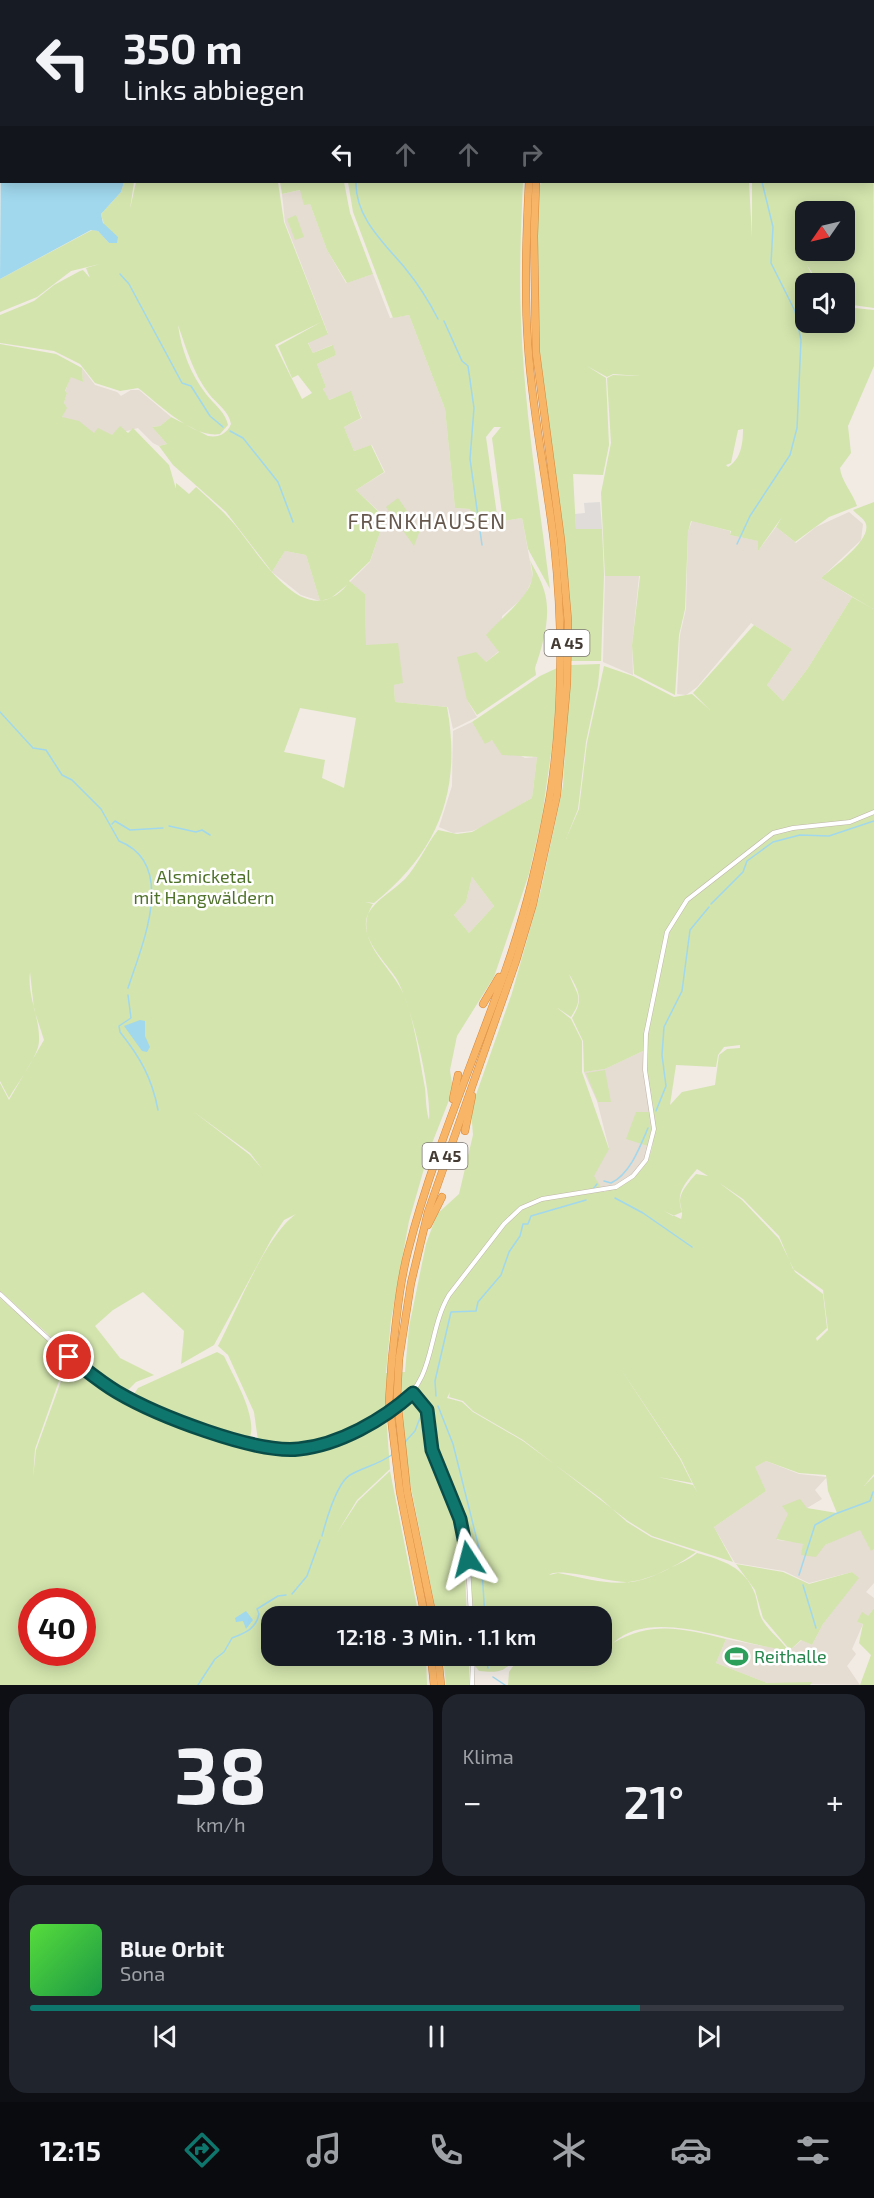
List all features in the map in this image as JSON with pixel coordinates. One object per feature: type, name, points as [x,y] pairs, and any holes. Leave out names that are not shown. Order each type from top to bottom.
[{"type":"highway","name":"A 45","points":[[423,1606],[403,1492],[395,1359],[407,1254],[448,1122],[508,962],[533,874],[550,795],[559,678],[559,620],[554,544],[528,347],[525,256],[529,183]]},
{"type":"highway","name":"A 45","points":[[395,1359],[421,1237],[444,1160],[500,1012],[533,904],[557,795],[565,705],[568,621],[561,540],[536,352],[535,200],[538,183]]},
{"type":"highway","points":[[483,1004],[508,962]]},
{"type":"highway","points":[[448,1122],[458,1075]]},
{"type":"highway","points":[[465,1131],[476,1076]]},
{"type":"highway","points":[[421,1237],[442,1197]]},
{"type":"highway","name":"A 45","points":[[403,1492],[430,1606]]},
{"type":"highway","points":[[432,1666],[434,1685]]},
{"type":"highway","points":[[439,1666],[441,1685]]},
{"type":"street","points":[[0,1294],[69,1357],[117,1392],[168,1415],[252,1444],[296,1449],[325,1444],[363,1426],[413,1393],[426,1372],[442,1306],[513,1214],[542,1199],[610,1189],[625,1182],[639,1169],[653,1139],[644,1054],[646,1034],[663,947],[678,911],[694,892],[773,833],[793,828],[850,822],[874,812]]},
{"type":"street","points":[[413,1393],[427,1410],[436,1464],[463,1529],[470,1606]]},
{"type":"street","points":[[472,1666],[472,1685]]},
{"type":"shaded area","points":[[301,190],[310,204],[327,250],[346,283],[373,274],[390,318],[409,315],[445,409],[455,508],[470,509],[474,526],[522,518],[533,578],[524,597],[502,616],[499,651],[486,662],[467,700],[477,717],[453,729],[448,707],[395,702],[394,685],[402,683],[366,645],[365,594],[350,582],[370,562],[385,517],[356,490],[385,472],[372,445],[354,451],[344,427],[362,418],[351,392],[328,400],[323,389],[326,387],[317,364],[336,355],[332,345],[313,353],[308,342],[328,333],[285,222],[282,194]]},
{"type":"shaded area","points":[[82,368],[95,385],[117,392],[121,396],[131,390],[139,390],[171,417],[160,426],[152,427],[167,444],[159,446],[153,443],[138,428],[112,435],[94,433],[62,417],[66,408],[64,403],[67,393],[65,392],[71,376],[83,382]]},
{"type":"shaded area","points":[[600,502],[602,529],[576,529],[575,514],[585,513],[584,503]]},
{"type":"shaded area","points":[[849,512],[863,524],[861,540],[821,578],[852,597],[808,668],[783,701],[767,685],[792,649],[751,623],[697,687],[686,695],[677,694],[680,635],[686,609],[688,532],[692,521],[730,531],[730,535],[759,541],[758,551],[776,527],[796,543],[816,527]]},
{"type":"shaded area","points":[[285,551],[306,555],[320,601],[301,595],[272,572]]},
{"type":"shaded area","points":[[605,576],[639,576],[632,645],[633,675],[603,662]]},
{"type":"shaded area","points":[[472,722],[485,743],[491,740],[525,758],[537,757],[532,798],[482,827],[472,831],[453,833],[439,827],[452,786],[453,731]]},
{"type":"shaded area","points":[[472,877],[494,906],[469,933],[454,915],[466,902]]},
{"type":"shaded area","points":[[643,1051],[652,1129],[647,1153],[638,1169],[624,1181],[602,1189],[593,1176],[609,1148],[597,1101],[584,1072],[605,1069]]},
{"type":"shaded area","points":[[766,1461],[799,1474],[827,1477],[815,1490],[822,1499],[807,1508],[783,1506],[789,1514],[777,1540],[825,1545],[860,1529],[871,1550],[874,1549],[874,1583],[866,1592],[874,1598],[874,1608],[868,1616],[857,1622],[863,1624],[852,1649],[856,1654],[847,1666],[860,1685],[767,1683],[716,1663],[726,1639],[789,1651],[802,1640],[812,1645],[823,1624],[858,1578],[852,1572],[809,1583],[784,1571],[735,1563],[714,1527],[766,1491],[754,1467]]},
{"type":"green space","name":"Alsmicketal mit Hangwäldern","points":[[124,183],[134,183],[130,209],[136,183],[278,183],[284,222],[328,334],[308,343],[313,353],[333,345],[336,355],[317,364],[326,387],[323,389],[329,400],[351,391],[361,418],[344,427],[354,451],[371,445],[384,472],[356,490],[385,518],[370,561],[349,581],[365,594],[366,645],[398,643],[403,683],[394,685],[395,702],[447,707],[451,737],[448,792],[430,840],[415,862],[396,883],[374,903],[365,902],[373,904],[370,911],[380,899],[410,873],[438,830],[457,834],[472,832],[532,798],[537,757],[502,755],[492,740],[485,744],[472,722],[540,676],[557,668],[554,732],[542,817],[529,874],[494,977],[457,1036],[450,1070],[453,1090],[429,1151],[409,1221],[391,1320],[386,1373],[405,1372],[409,1327],[426,1244],[437,1214],[459,1194],[473,1135],[471,1109],[512,993],[540,894],[563,786],[570,665],[600,664],[586,742],[578,809],[566,839],[579,809],[587,743],[604,666],[633,676],[674,697],[692,694],[710,710],[693,693],[754,625],[792,649],[767,685],[783,701],[808,668],[852,597],[873,609],[821,578],[850,553],[863,538],[866,524],[853,510],[874,502],[874,1474],[864,1486],[874,1476],[874,1549],[871,1551],[860,1530],[825,1545],[816,1557],[801,1555],[803,1544],[776,1539],[788,1514],[782,1506],[800,1499],[807,1508],[837,1513],[828,1491],[826,1475],[799,1473],[766,1461],[755,1467],[766,1491],[714,1527],[733,1562],[652,1536],[612,1509],[627,1522],[651,1537],[696,1552],[670,1568],[697,1553],[724,1562],[739,1571],[751,1585],[763,1621],[788,1650],[673,1627],[650,1628],[630,1632],[613,1643],[642,1631],[655,1629],[696,1632],[726,1639],[716,1663],[767,1683],[812,1682],[810,1685],[508,1685],[509,1672],[513,1666],[612,1666],[612,1606],[472,1606],[471,1568],[466,1531],[433,1446],[429,1447],[431,1455],[453,1507],[460,1534],[466,1606],[435,1606],[408,1473],[402,1405],[386,1415],[390,1469],[357,1500],[337,1533],[358,1501],[390,1471],[417,1606],[261,1606],[261,1666],[426,1666],[427,1685],[0,1685],[0,1298],[67,1358],[35,1449],[33,1478],[36,1450],[69,1359],[103,1387],[126,1401],[185,1428],[188,1425],[259,1448],[254,1412],[228,1355],[218,1346],[263,1256],[285,1224],[296,1214],[284,1220],[272,1238],[214,1345],[181,1364],[184,1331],[143,1292],[113,1310],[95,1326],[120,1358],[154,1375],[136,1382],[124,1394],[73,1357],[0,1291],[0,1083],[9,1100],[24,1075],[9,1098],[0,1081],[0,344],[56,354],[82,368],[83,382],[71,377],[65,391],[67,393],[64,403],[67,408],[62,417],[79,421],[94,433],[98,428],[112,435],[120,426],[128,433],[133,428],[169,465],[176,489],[176,483],[189,494],[196,487],[229,518],[272,573],[286,586],[301,596],[316,601],[320,600],[306,555],[285,551],[272,572],[226,512],[173,465],[159,446],[167,444],[152,427],[160,426],[171,417],[186,425],[138,388],[120,391],[95,383],[80,364],[54,351],[0,343],[0,315],[34,301],[54,285],[80,271],[83,270],[90,278],[86,268],[100,264],[71,271],[37,297],[0,312],[0,279],[92,230],[98,231],[109,243],[101,214],[121,192]],"holes":[[[321,322],[278,346],[292,378],[298,375],[312,393],[302,399],[275,345]],[[178,325],[199,378],[209,394],[225,411],[231,424],[225,433],[219,436],[208,436],[193,428],[210,434],[220,434],[228,425],[191,370]],[[300,708],[356,718],[344,788],[322,778],[325,760],[284,752]],[[472,877],[494,906],[469,933],[454,915],[466,902]],[[368,936],[396,978],[403,993],[374,950]],[[30,972],[34,1006],[32,998]],[[569,974],[579,996],[578,1006],[572,1018],[583,1041],[584,1072],[605,1069],[643,1051],[658,978],[646,1058],[653,1143],[649,1158],[640,1171],[626,1182],[604,1192],[594,1176],[609,1149],[582,1072],[582,1041],[571,1019],[556,1007],[571,1017],[578,1004],[578,995]],[[35,1013],[44,1040],[33,1060],[38,1047],[39,1032]],[[411,1016],[424,1070],[429,1120]],[[740,1045],[740,1048],[727,1049],[719,1055],[715,1085],[682,1092],[670,1105],[676,1065],[716,1067],[718,1055],[724,1047]],[[194,1112],[250,1153],[263,1170],[250,1155]],[[697,1169],[708,1176],[696,1174],[686,1186],[680,1199],[682,1189]],[[718,1182],[743,1199],[779,1236],[789,1260],[779,1239],[742,1200]],[[682,1212],[681,1219],[674,1216]],[[794,1270],[823,1290],[828,1330],[817,1341],[816,1338],[827,1328],[823,1294]],[[620,1368],[681,1459],[697,1492],[693,1485],[658,1477],[692,1483],[680,1459]],[[450,1392],[449,1397],[463,1401],[473,1411],[523,1440],[555,1465],[523,1441],[473,1412],[462,1402],[447,1398]],[[558,1573],[575,1574],[628,1582],[614,1583]]]},
{"type":"green space","points":[[280,183],[344,183],[350,213],[373,274],[347,283],[327,250],[310,204],[304,205],[300,190],[282,194]]},
{"type":"green space","points":[[348,183],[523,183],[520,285],[525,386],[550,589],[528,549],[522,518],[503,521],[492,438],[501,427],[494,427],[486,437],[498,522],[474,526],[470,509],[455,508],[445,409],[409,315],[393,318],[353,212]]},
{"type":"green space","points":[[541,183],[749,183],[752,238],[752,183],[874,183],[874,308],[855,305],[855,273],[812,273],[807,265],[811,273],[795,273],[795,333],[855,333],[855,308],[874,310],[874,366],[848,426],[851,453],[840,468],[857,506],[829,517],[795,542],[776,527],[782,517],[758,551],[758,541],[730,535],[731,531],[691,521],[688,532],[685,609],[679,635],[675,695],[634,674],[632,645],[640,576],[605,576],[601,493],[611,443],[607,378],[613,375],[640,376],[613,374],[607,377],[587,366],[606,378],[609,445],[603,475],[573,474],[576,529],[602,529],[604,575],[601,661],[571,661],[570,595],[540,354],[537,196]],"holes":[[[743,429],[740,451],[736,460],[728,467],[726,465],[731,463],[738,430]]]},
{"type":"green space","points":[[296,215],[304,237],[295,240],[287,219]]},
{"type":"green space","points":[[398,498],[420,530],[414,546],[386,507]]},
{"type":"green space","points":[[530,560],[543,586],[547,609],[543,639],[535,668],[536,675],[477,715],[467,700],[457,657],[476,652],[486,662],[499,652],[486,635],[520,601],[530,586],[533,575]]},
{"type":"green space","points":[[605,1070],[611,1102],[598,1102],[586,1073]]},
{"type":"green space","points":[[636,1112],[649,1112],[651,1130],[648,1146],[626,1139]]},
{"type":"green space","points":[[217,1352],[224,1356],[244,1398],[251,1421],[249,1440],[212,1429],[132,1397],[138,1388]]},
{"type":"green space","points":[[736,1564],[783,1572],[809,1584],[852,1572],[859,1578],[823,1624],[812,1645],[801,1640],[790,1650],[763,1618],[755,1590]]},
{"type":"green space","points":[[874,1608],[874,1685],[860,1685],[871,1655],[859,1643],[863,1624],[857,1622],[862,1612],[868,1616]]},
{"type":"green space","points":[[444,1666],[469,1666],[469,1685],[446,1685]]},
{"type":"green space","points":[[475,1666],[508,1666],[492,1672],[479,1671]]},
{"type":"water","points":[[1,183],[124,183],[121,192],[101,214],[103,223],[118,237],[117,243],[109,243],[98,231],[91,230],[0,279]]},
{"type":"water","points":[[140,1020],[145,1021],[145,1036],[150,1047],[147,1052],[142,1051],[124,1026]]},
{"type":"water","points":[[246,1611],[253,1620],[246,1629],[243,1621],[236,1622],[235,1618]]},
{"type":"waterway","points":[[356,183],[360,207],[372,229],[414,280],[438,319]]},
{"type":"waterway","points":[[737,544],[750,516],[790,455],[797,428],[801,340],[795,311],[771,263],[773,227],[762,183]]},
{"type":"waterway","points":[[120,274],[129,284],[182,383],[191,386],[210,416],[223,427]]},
{"type":"waterway","points":[[444,321],[462,361],[468,366],[474,408],[470,459],[482,545]]},
{"type":"waterway","points":[[230,431],[243,438],[278,482],[293,522]]},
{"type":"waterway","points":[[0,712],[33,748],[46,750],[62,775],[72,780],[101,809],[119,841],[137,852],[147,868],[151,886],[151,907],[147,929],[128,988]]},
{"type":"waterway","points":[[112,824],[115,821],[130,830],[163,828]]},
{"type":"waterway","points":[[711,904],[743,872],[747,861],[773,842],[800,835],[829,836],[874,821]]},
{"type":"waterway","points":[[169,826],[196,832],[202,830],[210,835]]},
{"type":"waterway","points":[[656,1111],[666,1086],[662,1055],[664,1027],[682,991],[690,930],[709,907]]},
{"type":"waterway","points":[[128,995],[131,1018],[119,1026],[120,1032],[144,1068],[158,1110]]},
{"type":"waterway","points":[[604,1181],[611,1183],[629,1167],[648,1128]]},
{"type":"waterway","points":[[593,1189],[597,1184]]},
{"type":"waterway","points":[[615,1198],[643,1213],[692,1247]]},
{"type":"waterway","points":[[436,1396],[435,1381],[451,1312],[476,1311],[478,1302],[501,1275],[509,1252],[520,1236],[523,1224],[528,1224],[531,1216],[586,1200]]},
{"type":"waterway","points":[[438,1406],[453,1444],[481,1556],[484,1606]]},
{"type":"waterway","points":[[405,1442],[415,1431],[420,1418]]},
{"type":"waterway","points":[[322,1536],[333,1503],[345,1479],[393,1454]]},
{"type":"waterway","points":[[799,1575],[815,1525],[835,1514],[870,1501],[873,1492]]},
{"type":"waterway","points":[[292,1594],[307,1576],[320,1540]]},
{"type":"waterway","points":[[803,1585],[816,1628]]},
{"type":"waterway","points":[[198,1685],[232,1638],[253,1627],[258,1619],[257,1609],[278,1596],[286,1595]]},
{"type":"waterway","points":[[493,1677],[505,1685]]},
{"type":"place","name":"Reithalle","points":[[736,1657]]},
{"type":"district","name":"FRENKHAUSEN","points":[[427,522]]},
{"type":"route","points":[[69,1357],[107,1386],[147,1407],[225,1436],[279,1449],[313,1447],[334,1441],[399,1404],[413,1393],[427,1410],[432,1450],[436,1464],[458,1511],[468,1559]]}]
